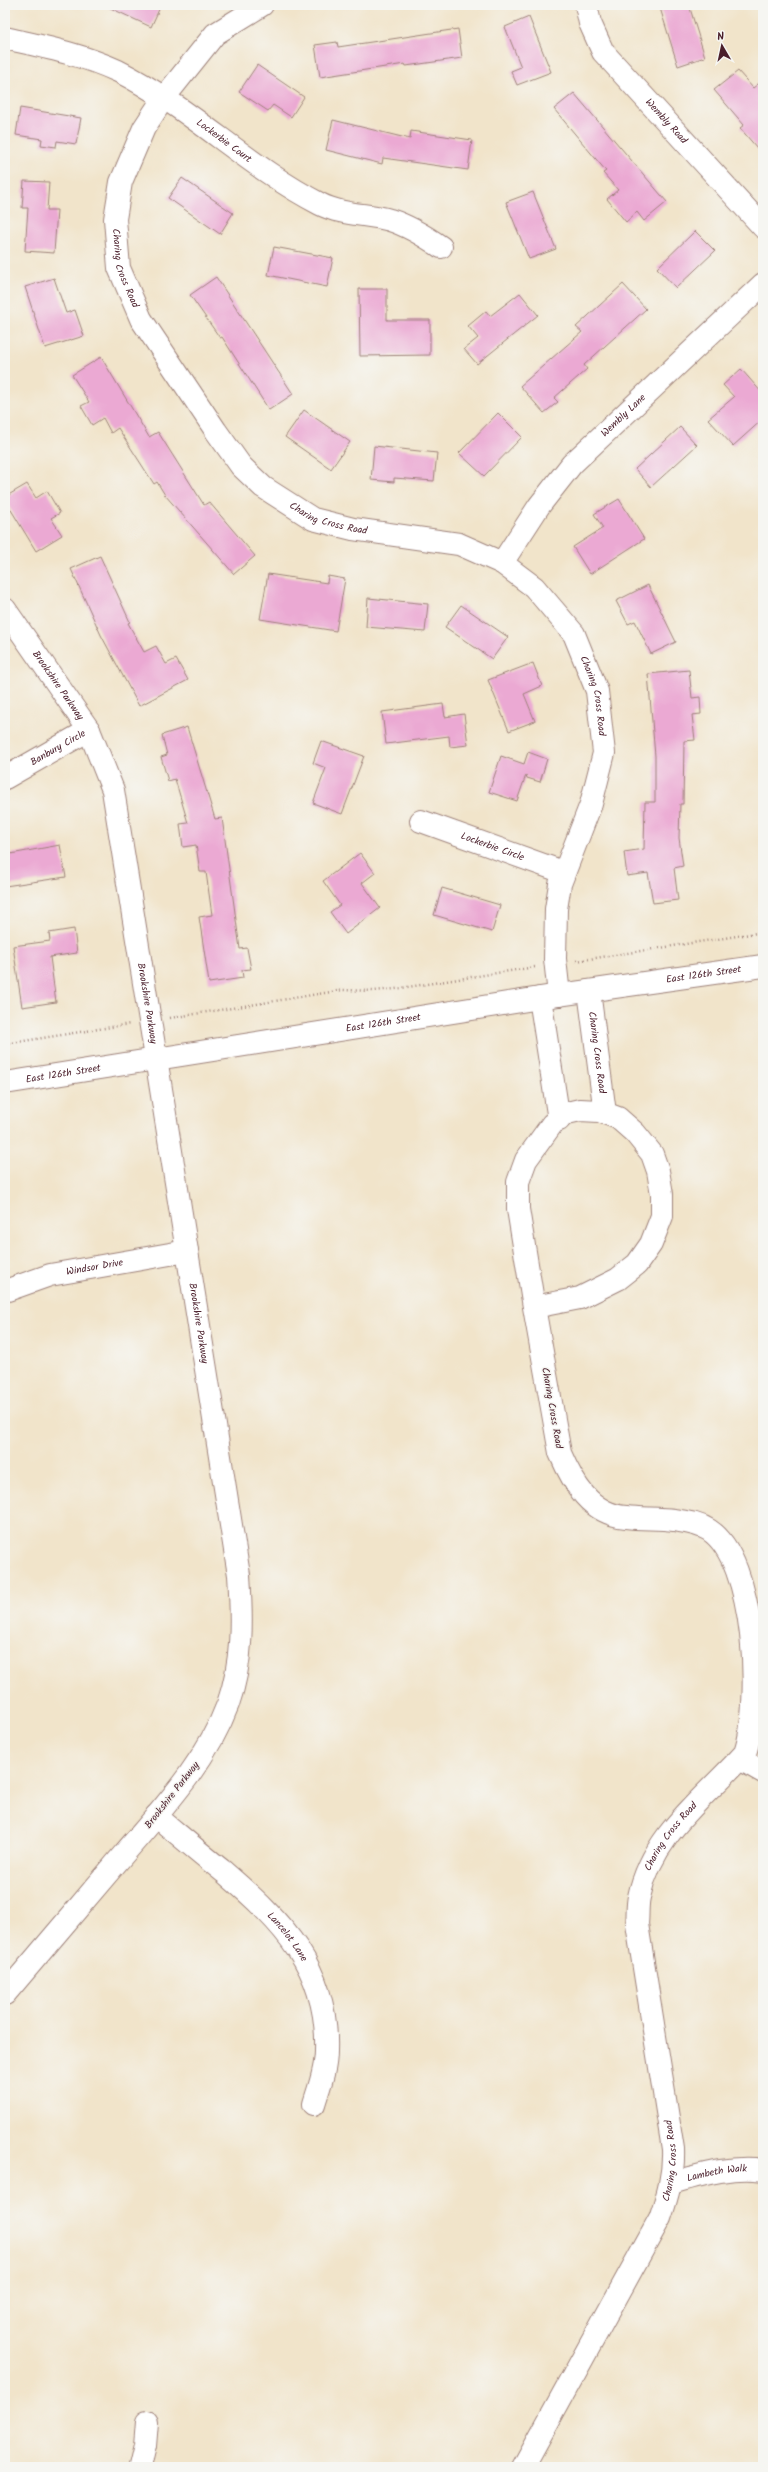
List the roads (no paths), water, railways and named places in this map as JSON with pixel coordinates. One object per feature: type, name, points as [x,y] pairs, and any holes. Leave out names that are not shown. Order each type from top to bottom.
[{"type":"street","name":"Charing Cross Road","points":[[262,5],[215,34],[163,99],[144,128],[121,182],[116,219],[119,268],[141,319],[216,432],[241,466],[263,487],[313,519],[353,529],[459,544],[502,563],[534,587],[574,634],[597,691],[604,753],[591,804],[563,872],[556,909],[555,964],[550,996],[559,1120]]},
{"type":"street","name":"Wembly Road","points":[[586,5],[590,23],[603,52],[763,227]]},
{"type":"street","name":"Lockerbie Court","points":[[5,38],[78,54],[119,72],[163,99],[303,195],[322,205],[390,220],[418,232],[441,247]]},
{"type":"street","name":"Wembly Lane","points":[[502,563],[539,506],[572,464],[763,284]]},
{"type":"street","name":"Brookshire Parkway","points":[[5,609],[89,730],[113,790],[239,1575],[241,1634],[237,1669],[228,1703],[214,1736],[184,1783],[5,1994]]},
{"type":"street","name":"Banbury Circle","points":[[5,778],[89,730]]},
{"type":"street","name":"Lockerbie Circle","points":[[421,821],[533,859],[563,872]]},
{"type":"street","name":"East 126th Street","points":[[5,1083],[550,996],[763,966]]},
{"type":"street","name":"Charing Cross Road","points":[[589,991],[605,1113]]},
{"type":"street","name":"Charing Cross Road","points":[[523,2467],[660,2218],[671,2183],[674,2167],[673,2149],[637,1924],[639,1897],[658,1849],[678,1821],[745,1753],[749,1743],[753,1699],[754,1650],[750,1622],[732,1561],[724,1542],[708,1529],[693,1523],[624,1517],[602,1511],[584,1497],[570,1476],[560,1453],[534,1307],[518,1209],[518,1182],[526,1160],[540,1139],[567,1113],[580,1110],[605,1113],[618,1118],[635,1134],[652,1154],[658,1171],[662,1194],[662,1216],[651,1244],[637,1264],[618,1279],[580,1298],[534,1307]]},
{"type":"street","name":"Windsor Drive","points":[[5,1291],[50,1275],[187,1252]]},
{"type":"street","points":[[740,1759],[763,1772]]},
{"type":"street","name":"Lancelot Lane","points":[[156,1816],[272,1915],[305,1958],[320,1997],[326,2037],[325,2068],[314,2104]]},
{"type":"street","name":"Lambeth Walk","points":[[671,2183],[729,2170],[752,2168],[763,2170]]},
{"type":"street","points":[[140,2467],[145,2446],[146,2422]]}]
